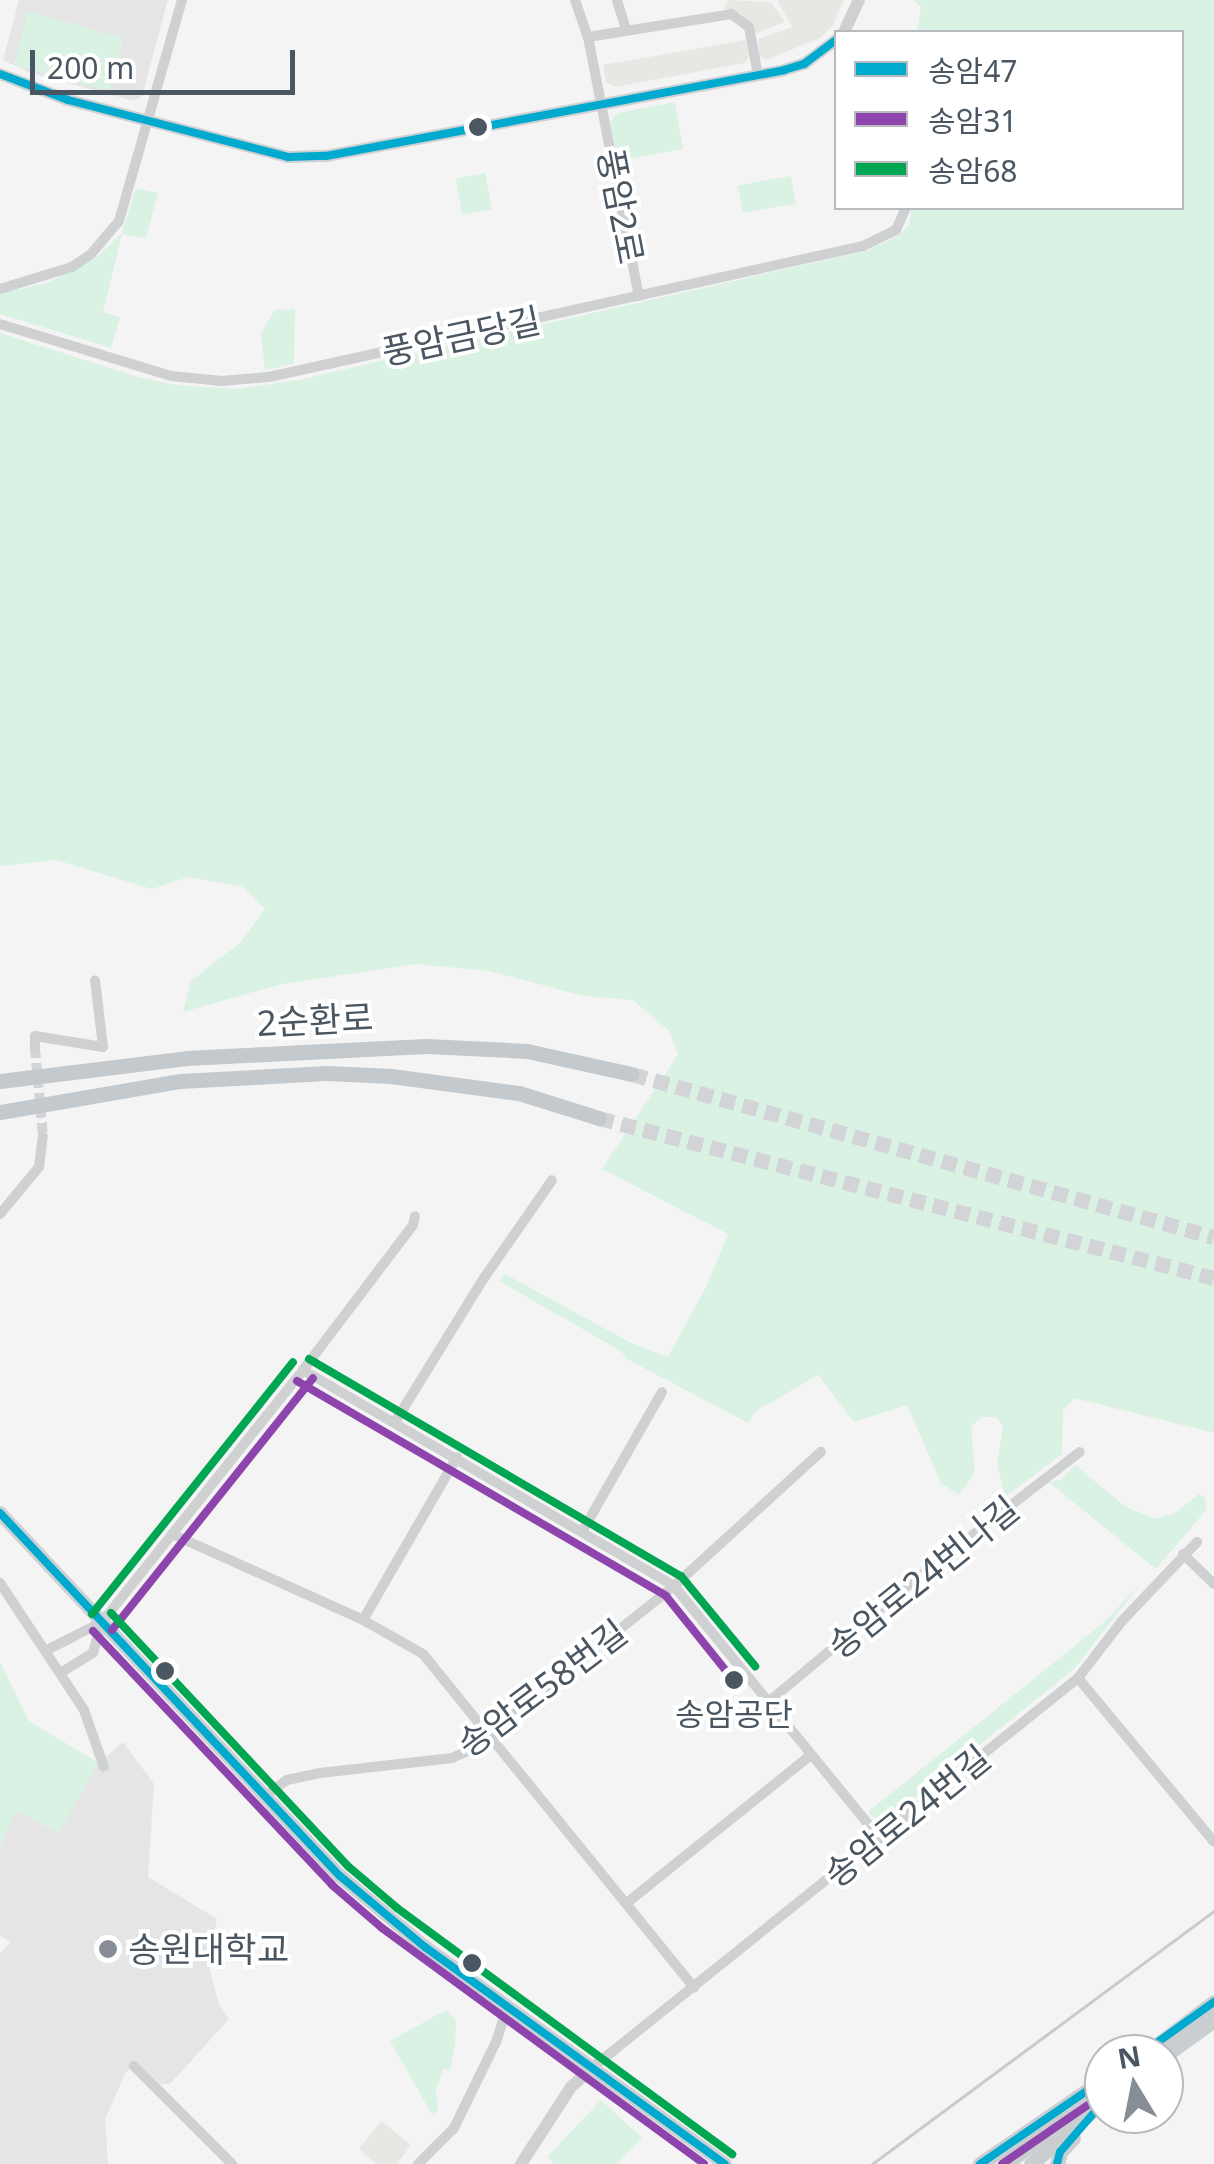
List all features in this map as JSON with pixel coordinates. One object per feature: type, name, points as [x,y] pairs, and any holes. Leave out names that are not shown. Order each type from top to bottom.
[{"type":"highway","name":"2순환로","points":[[0,1081],[186,1058],[426,1046],[528,1051],[632,1074]]},
{"type":"highway","name":"2순환로","points":[[0,1112],[180,1082],[327,1073],[391,1076],[520,1093],[598,1118]]},
{"type":"main road","points":[[0,1513],[340,1876],[389,1918],[724,2164]]},
{"type":"main road","points":[[1169,2034],[1214,2002]]},
{"type":"main road","points":[[1184,2042],[1214,2020]]},
{"type":"main road","points":[[980,2164],[1084,2096]]},
{"type":"main road","points":[[1006,2164],[1084,2100]]},
{"type":"main road","points":[[1031,2164],[1084,2118]]},
{"type":"main road","points":[[1058,2164],[1060,2152],[1084,2124]]},
{"type":"street","points":[[0,288],[72,267],[107,237],[119,220],[182,0]]},
{"type":"street","name":"풍암2로","points":[[575,0],[588,36],[639,296]]},
{"type":"street","points":[[617,0],[626,30]]},
{"type":"street","points":[[845,30],[858,0]]},
{"type":"street","points":[[588,36],[731,14],[748,27],[758,75]]},
{"type":"street","points":[[0,74],[49,94],[288,157],[326,156],[758,75],[804,64],[834,42]]},
{"type":"street","name":"풍암금당길","points":[[0,324],[171,376],[240,380],[297,372],[863,246],[896,230],[905,210]]},
{"type":"street","points":[[36,1048],[34,1036],[103,1046],[95,980]]},
{"type":"street","points":[[0,1214],[38,1166],[43,1136]]},
{"type":"street","points":[[396,1422],[484,1278],[552,1180]]},
{"type":"street","points":[[62,1672],[92,1653],[102,1622],[303,1370],[414,1225],[414,1216]]},
{"type":"street","points":[[303,1370],[674,1586],[880,1838]]},
{"type":"street","points":[[582,1530],[662,1392]]},
{"type":"street","name":"송암로58번길","points":[[265,1796],[287,1780],[320,1773],[452,1758],[489,1734],[674,1586],[821,1452]]},
{"type":"street","name":"송암로24번나길","points":[[767,1703],[916,1579],[1080,1452]]},
{"type":"street","points":[[362,1620],[457,1457]]},
{"type":"street","points":[[172,1534],[362,1620],[423,1654],[694,1988]]},
{"type":"street","name":"송암로24번길","points":[[594,2067],[1078,1678],[1197,1542]]},
{"type":"street","points":[[1184,1554],[1214,1584]]},
{"type":"street","points":[[0,1583],[84,1710],[104,1767]]},
{"type":"street","points":[[47,1650],[102,1622]]},
{"type":"street","points":[[1078,1678],[1214,1842]]},
{"type":"street","points":[[628,1902],[810,1755]]},
{"type":"street","points":[[418,2164],[454,2128],[496,2042],[508,2006]]},
{"type":"street","points":[[134,2066],[232,2164]]},
{"type":"street","points":[[520,2164],[570,2087],[594,2067]]},
{"type":"shaded area","points":[[19,0],[168,0],[142,96],[134,101],[28,72],[3,60]]},
{"type":"shaded area","points":[[728,0],[771,2],[785,22],[756,33],[741,14],[724,9]]},
{"type":"shaded area","points":[[777,0],[844,0],[832,27],[820,38],[766,60],[759,55],[758,39],[792,27]]},
{"type":"shaded area","points":[[746,40],[749,56],[745,63],[615,87],[606,82],[603,65]]},
{"type":"shaded area","name":"송원대학교","points":[[123,1742],[154,1784],[148,1877],[217,1919],[208,1963],[219,2004],[229,2019],[170,2084],[160,2084],[137,2062],[126,2072],[105,2119],[108,2164],[0,2164],[0,1954],[10,1943],[0,1935],[0,1847],[15,1810],[99,1763]]},
{"type":"shaded area","points":[[381,2121],[411,2145],[397,2164],[376,2164],[359,2149]]},
{"type":"green space","points":[[913,0],[1214,0],[1214,1433],[1074,1398],[1063,1411],[1062,1454],[1005,1497],[997,1463],[1003,1427],[996,1417],[981,1417],[971,1427],[975,1473],[959,1495],[941,1483],[907,1405],[854,1422],[818,1375],[756,1411],[748,1423],[627,1359],[621,1351],[499,1281],[505,1274],[631,1343],[668,1357],[707,1285],[728,1234],[602,1169],[678,1055],[669,1031],[633,1000],[583,996],[490,971],[416,964],[282,984],[183,1012],[191,981],[240,943],[265,909],[243,887],[188,877],[152,889],[56,860],[0,866],[0,333],[138,377],[175,385],[238,389],[298,380],[866,251],[899,235],[909,225],[912,210],[1184,210],[1184,30],[917,30],[921,7]]},
{"type":"green space","points":[[28,12],[124,38],[109,91],[14,65]]},
{"type":"green space","points":[[675,102],[683,149],[618,161],[610,122],[618,113]]},
{"type":"green space","points":[[485,173],[492,209],[463,215],[456,179]]},
{"type":"green space","points":[[791,176],[796,204],[743,213],[738,185]]},
{"type":"green space","points":[[136,188],[158,193],[146,238],[122,234],[103,312],[120,317],[111,348],[0,314],[0,293],[47,283],[96,258],[122,233]]},
{"type":"green space","points":[[295,309],[294,364],[265,370],[261,333],[275,310]]},
{"type":"green space","points":[[1075,1465],[1126,1507],[1156,1519],[1175,1513],[1199,1494],[1206,1498],[1206,1510],[1157,1568],[1153,1567],[1049,1482],[1061,1480]]},
{"type":"green space","points":[[1140,1585],[1074,1669],[887,1819],[872,1817],[869,1811],[1102,1624]]},
{"type":"green space","points":[[0,1662],[29,1721],[99,1763],[58,1833],[16,1810],[0,1847]]},
{"type":"green space","points":[[446,2010],[456,2021],[455,2044],[450,2071],[443,2069],[436,2090],[438,2110],[433,2116],[390,2041]]},
{"type":"green space","points":[[601,2100],[642,2138],[617,2164],[554,2164],[547,2157]]},
{"type":"tunnel","points":[[35,1048],[43,1136]]},
{"type":"tunnel","points":[[632,1074],[1214,1237]]},
{"type":"tunnel","points":[[599,1118],[1214,1278]]},
{"type":"railway","points":[[872,2164],[1214,1911]]},
{"type":"transit line","name":"송암47","points":[[0,74],[68,100],[288,157],[326,156],[784,70],[804,64],[834,42]]},
{"type":"transit line","name":"송암68","points":[[309,1359],[681,1576],[755,1666]]},
{"type":"transit line","name":"송암68","points":[[92,1614],[293,1362]]},
{"type":"transit line","name":"송암31","points":[[112,1630],[313,1378]]},
{"type":"transit line","name":"송암31","points":[[297,1381],[666,1596],[735,1682]]},
{"type":"transit line","name":"송암47","points":[[0,1513],[340,1876],[425,1947],[725,2164]]},
{"type":"transit line","name":"송암68","points":[[111,1613],[349,1867],[397,1908],[732,2154]]},
{"type":"transit line","name":"송암31","points":[[93,1631],[332,1885],[382,1928],[704,2164]]},
{"type":"transit line","name":"송암47","points":[[1169,2034],[1214,2002]]},
{"type":"transit line","name":"송암47","points":[[980,2164],[1084,2093]]},
{"type":"transit line","name":"송암31","points":[[1002,2164],[1084,2108]]},
{"type":"transit line","name":"송암47","points":[[1057,2164],[1060,2152],[1084,2124]]},
{"type":"place","name":"송암공단","points":[[734,1680]]},
{"type":"place","name":"송원대학교","points":[[108,1949]]}]
